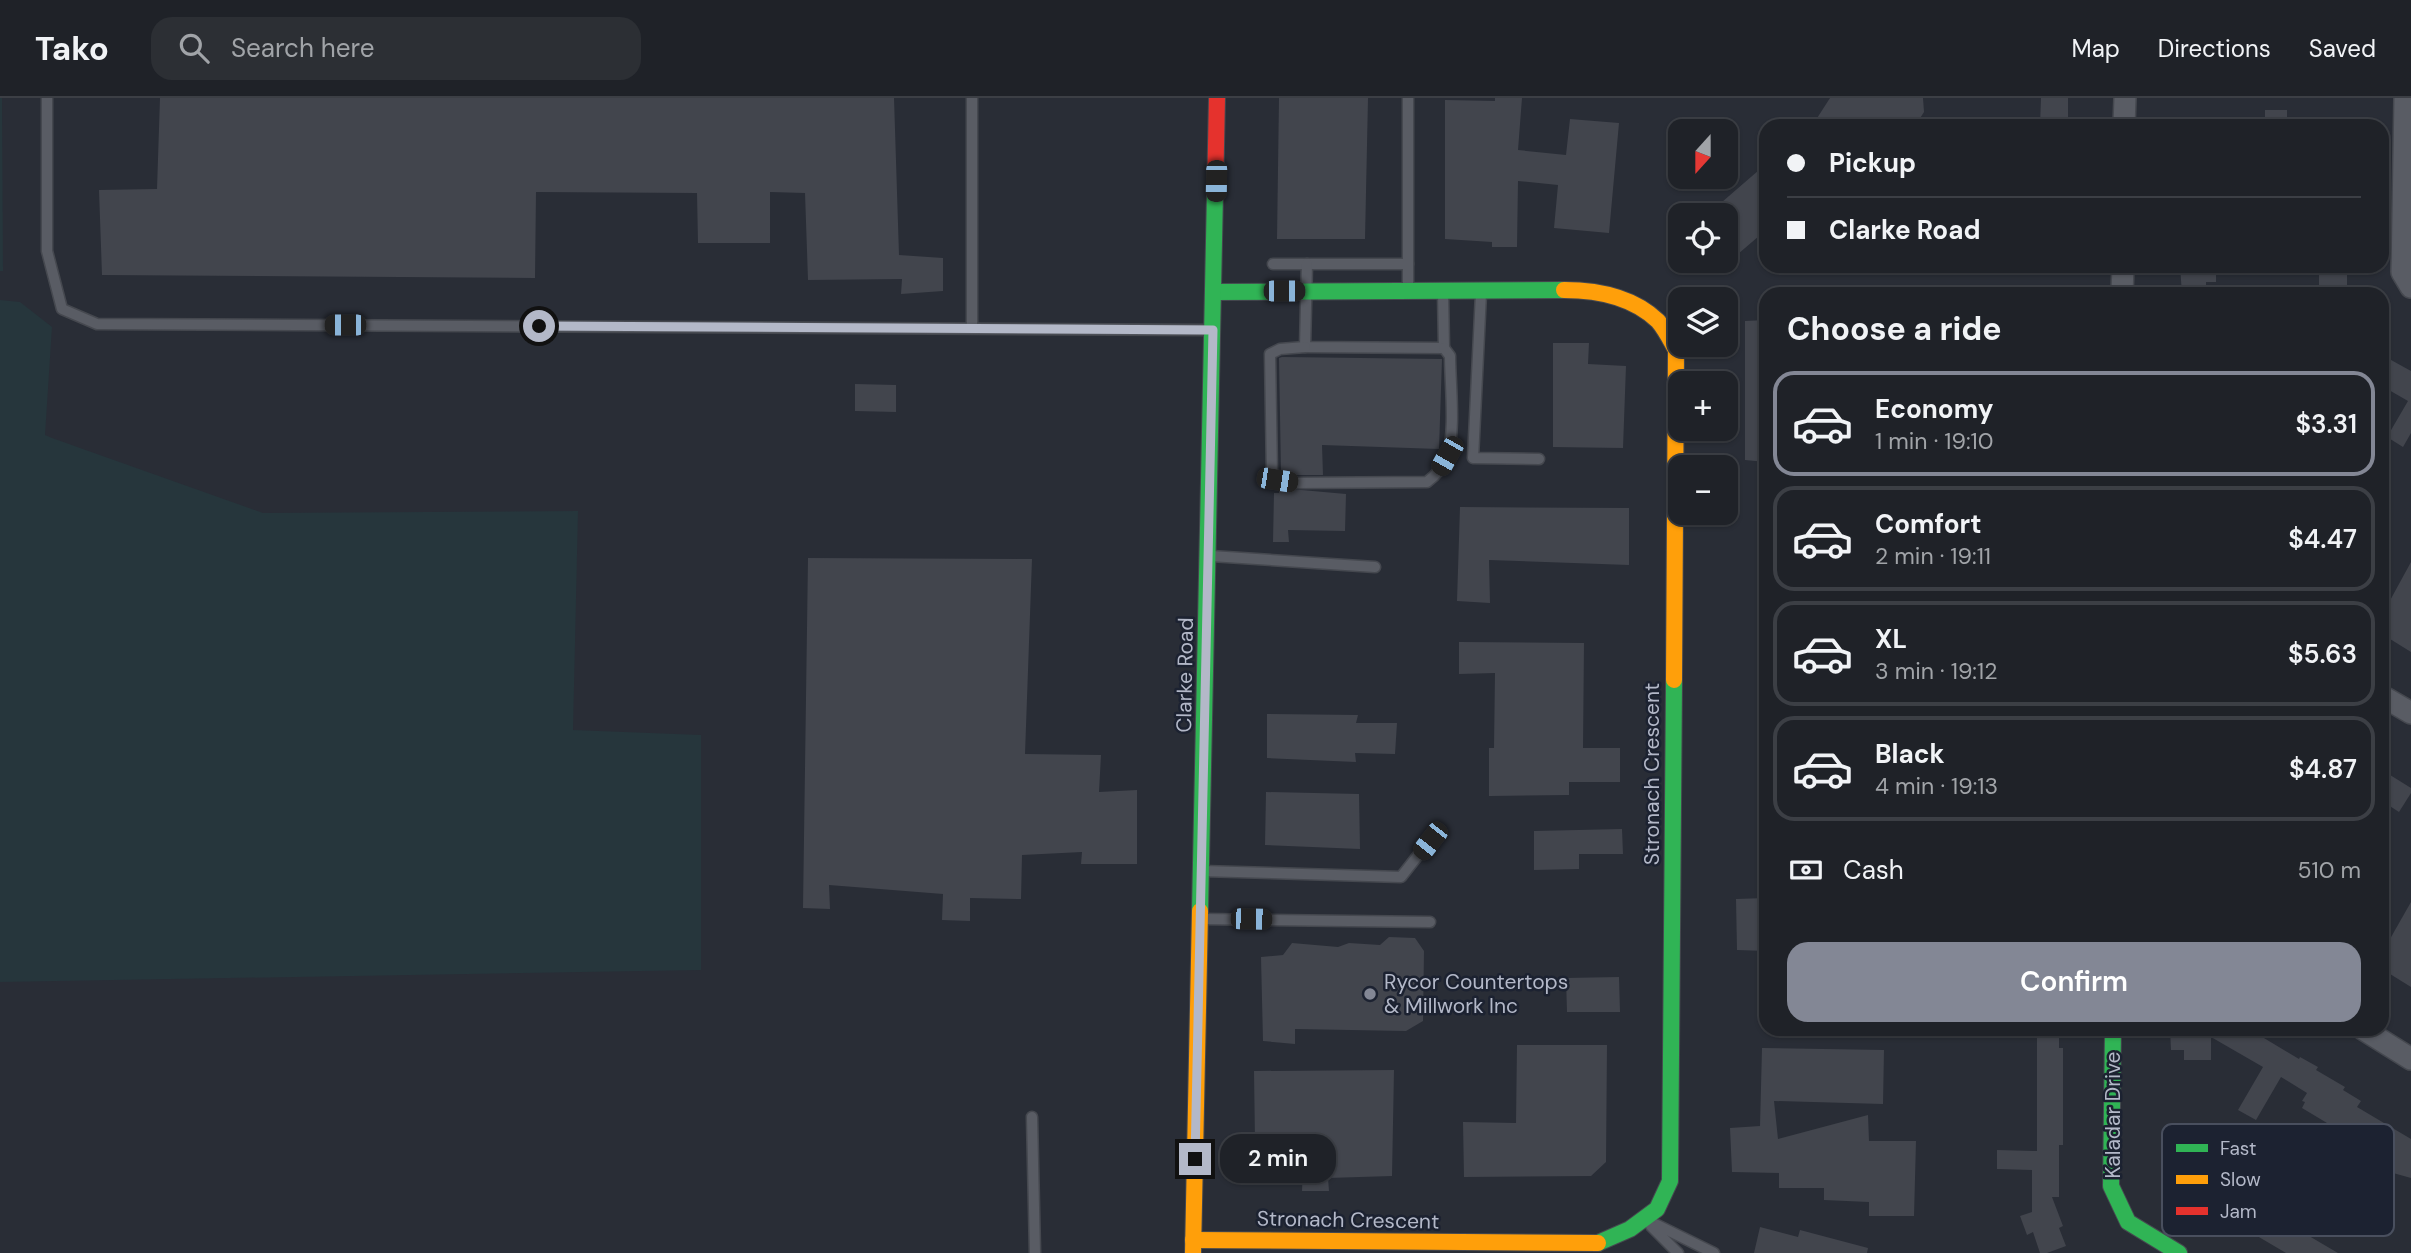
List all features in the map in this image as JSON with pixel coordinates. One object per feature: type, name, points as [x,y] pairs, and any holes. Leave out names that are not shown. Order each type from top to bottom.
[{"type":"street","name":"Clarke Road","points":[[1193,1246],[1217,98]]},
{"type":"street","points":[[2124,119],[2125,98]]},
{"type":"street","points":[[2405,98],[2402,272],[2411,287]]},
{"type":"street","name":"Stronach Crescent","points":[[1193,1246],[1532,1248],[1597,1243],[1630,1229],[1657,1209],[1670,1181],[1676,350],[1659,322],[1625,298],[1584,290],[1214,292]]},
{"type":"street","points":[[2389,700],[2411,713]]},
{"type":"street","name":"Kaladar Drive","points":[[2113,1036],[2111,1186],[2128,1223],[2179,1253]]},
{"type":"street","points":[[2374,1036],[2411,1059]]},
{"type":"lane","points":[[47,98],[47,251],[62,309],[97,324],[1213,330]]},
{"type":"lane","points":[[972,98],[972,328]]},
{"type":"lane","points":[[1408,98],[1408,291]]},
{"type":"lane","points":[[1273,264],[1408,264]]},
{"type":"lane","points":[[1305,347],[1307,264]]},
{"type":"lane","points":[[1481,290],[1473,457],[1539,459]]},
{"type":"lane","points":[[1443,291],[1444,348],[1451,356],[1450,434],[1447,456],[1436,475],[1427,482],[1293,483],[1277,480],[1272,475],[1270,354],[1280,349],[1305,347],[1444,348]]},
{"type":"lane","points":[[1208,556],[1375,567]]},
{"type":"lane","points":[[1201,871],[1401,877],[1430,841]]},
{"type":"lane","points":[[1200,919],[1430,922]]},
{"type":"lane","points":[[1032,1116],[1035,1253]]},
{"type":"lane","points":[[1644,1219],[1678,1253]]},
{"type":"lane","points":[[1644,1219],[1714,1253]]},
{"type":"shaded area","points":[[2,98],[3,271],[0,271]]},
{"type":"shaded area","points":[[0,300],[20,302],[52,327],[45,435],[52,438],[263,513],[578,511],[573,730],[701,735],[701,970],[0,982]]},
{"type":"building","points":[[160,98],[894,98],[899,255],[943,258],[943,291],[901,294],[902,279],[808,280],[805,193],[770,192],[770,243],[698,243],[697,193],[536,192],[535,278],[102,275],[99,190],[157,189]]},
{"type":"building","points":[[1279,98],[1368,98],[1365,239],[1277,239]]},
{"type":"building","points":[[1495,98],[1522,98],[1518,150],[1566,155],[1570,119],[1619,123],[1609,233],[1554,228],[1558,185],[1518,181],[1517,247],[1492,247],[1492,242],[1445,239],[1445,100],[1495,101]]},
{"type":"building","points":[[1830,98],[1923,98],[1924,112],[1920,119],[1816,119]]},
{"type":"building","points":[[2041,98],[2068,98],[2068,119],[2040,119]]},
{"type":"building","points":[[2265,110],[2287,110],[2287,119],[2265,119]]},
{"type":"building","points":[[1759,170],[1759,236],[1738,254],[1738,203],[1721,203]]},
{"type":"building","points":[[2180,273],[2216,273],[2216,282],[2206,282],[2206,287],[2182,287]]},
{"type":"building","points":[[2319,273],[2347,274],[2347,287],[2319,287]]},
{"type":"building","points":[[1759,320],[1759,461],[1745,460],[1745,321]]},
{"type":"building","points":[[1553,343],[1589,343],[1588,364],[1626,366],[1623,448],[1553,447]]},
{"type":"building","points":[[1279,358],[1442,359],[1439,449],[1322,445],[1323,475],[1281,473]]},
{"type":"building","points":[[2389,359],[2411,371],[2411,433],[2403,447],[2389,438],[2389,434],[2408,401],[2389,390]]},
{"type":"building","points":[[855,384],[896,385],[896,412],[855,411]]},
{"type":"building","points":[[1279,488],[1346,494],[1345,531],[1288,530],[1289,542],[1273,542],[1274,493],[1279,493]]},
{"type":"building","points":[[1460,507],[1629,508],[1629,565],[1489,560],[1490,603],[1457,601]]},
{"type":"building","points":[[808,558],[1032,559],[1025,754],[1101,755],[1099,792],[1137,790],[1137,864],[1081,864],[1082,852],[1022,855],[1021,899],[970,898],[970,921],[942,920],[943,894],[829,885],[830,909],[803,908]]},
{"type":"building","points":[[2411,562],[2411,652],[2389,638],[2389,602]]},
{"type":"building","points":[[1459,642],[1584,643],[1583,748],[1620,748],[1620,782],[1569,782],[1569,795],[1489,796],[1489,748],[1494,748],[1495,673],[1459,674]]},
{"type":"building","points":[[1267,714],[1358,715],[1356,723],[1397,723],[1395,754],[1355,753],[1356,762],[1267,758]]},
{"type":"building","points":[[2389,774],[2411,788],[2411,793],[2399,812],[2389,806]]},
{"type":"building","points":[[1266,792],[1359,794],[1360,849],[1265,845]]},
{"type":"building","points":[[1622,829],[1623,854],[1579,854],[1579,869],[1534,870],[1534,831]]},
{"type":"building","points":[[1759,898],[1759,951],[1737,950],[1736,899]]},
{"type":"building","points":[[2411,902],[2411,987],[2389,973],[2389,941]]},
{"type":"building","points":[[1389,937],[1415,938],[1424,951],[1423,1021],[1406,1031],[1295,1029],[1295,1044],[1263,1041],[1261,957],[1283,955],[1292,943],[1338,947],[1349,943],[1380,945]]},
{"type":"building","points":[[1619,977],[1620,1012],[1567,1012],[1566,978]]},
{"type":"building","points":[[2037,1036],[2059,1036],[2059,1048],[2063,1048],[2063,1145],[2059,1145],[2059,1197],[2052,1197],[2063,1226],[2059,1228],[2066,1246],[2047,1253],[2040,1253],[2033,1232],[2027,1235],[2020,1216],[2032,1212],[2032,1170],[1997,1169],[1997,1150],[2037,1151]]},
{"type":"building","points":[[2170,1036],[2261,1036],[2318,1067],[2316,1070],[2345,1087],[2343,1090],[2361,1101],[2357,1107],[2386,1124],[2329,1124],[2302,1108],[2305,1102],[2302,1101],[2307,1093],[2281,1077],[2256,1120],[2238,1110],[2263,1067],[2211,1037],[2211,1060],[2184,1060],[2184,1050],[2171,1050]]},
{"type":"building","points":[[1517,1045],[1607,1045],[1606,1162],[1591,1176],[1464,1177],[1463,1122],[1516,1123]]},
{"type":"building","points":[[1762,1048],[1884,1050],[1883,1104],[1774,1101],[1778,1139],[1868,1115],[1869,1141],[1916,1141],[1914,1216],[1869,1216],[1869,1202],[1824,1200],[1824,1188],[1779,1188],[1779,1173],[1732,1172],[1730,1128],[1760,1126]]},
{"type":"building","points":[[1394,1070],[1392,1176],[1328,1178],[1329,1191],[1302,1191],[1304,1140],[1255,1142],[1254,1071]]},
{"type":"building","points":[[2394,1129],[2411,1139],[2411,1178],[2394,1173]]},
{"type":"building","points":[[1760,1227],[1798,1237],[1800,1230],[1868,1248],[1867,1253],[1754,1253]]},
{"type":"building","points":[[2257,1236],[2309,1236],[2338,1253],[2286,1253]]},
{"type":"traffic: fast","points":[[1200,911],[1215,193]]},
{"type":"traffic: fast","points":[[1214,292],[1564,290]]},
{"type":"traffic: fast","points":[[1598,1243],[1630,1229],[1657,1209],[1670,1181],[1674,680]]},
{"type":"traffic: fast","points":[[2113,1036],[2111,1186],[2128,1222],[2179,1253]]},
{"type":"traffic: slow","points":[[1564,290],[1602,293],[1638,306],[1658,321],[1676,350],[1674,680]]},
{"type":"traffic: slow","points":[[1193,1253],[1200,911]]},
{"type":"traffic: slow","points":[[1193,1240],[1598,1243]]},
{"type":"traffic: jam","points":[[1215,193],[1217,98]]},
{"type":"place","name":"Rycor Countertops & Millwork Inc","points":[[1370,994]]},
{"type":"route","points":[[539,326],[1213,330],[1195,1159]]}]
